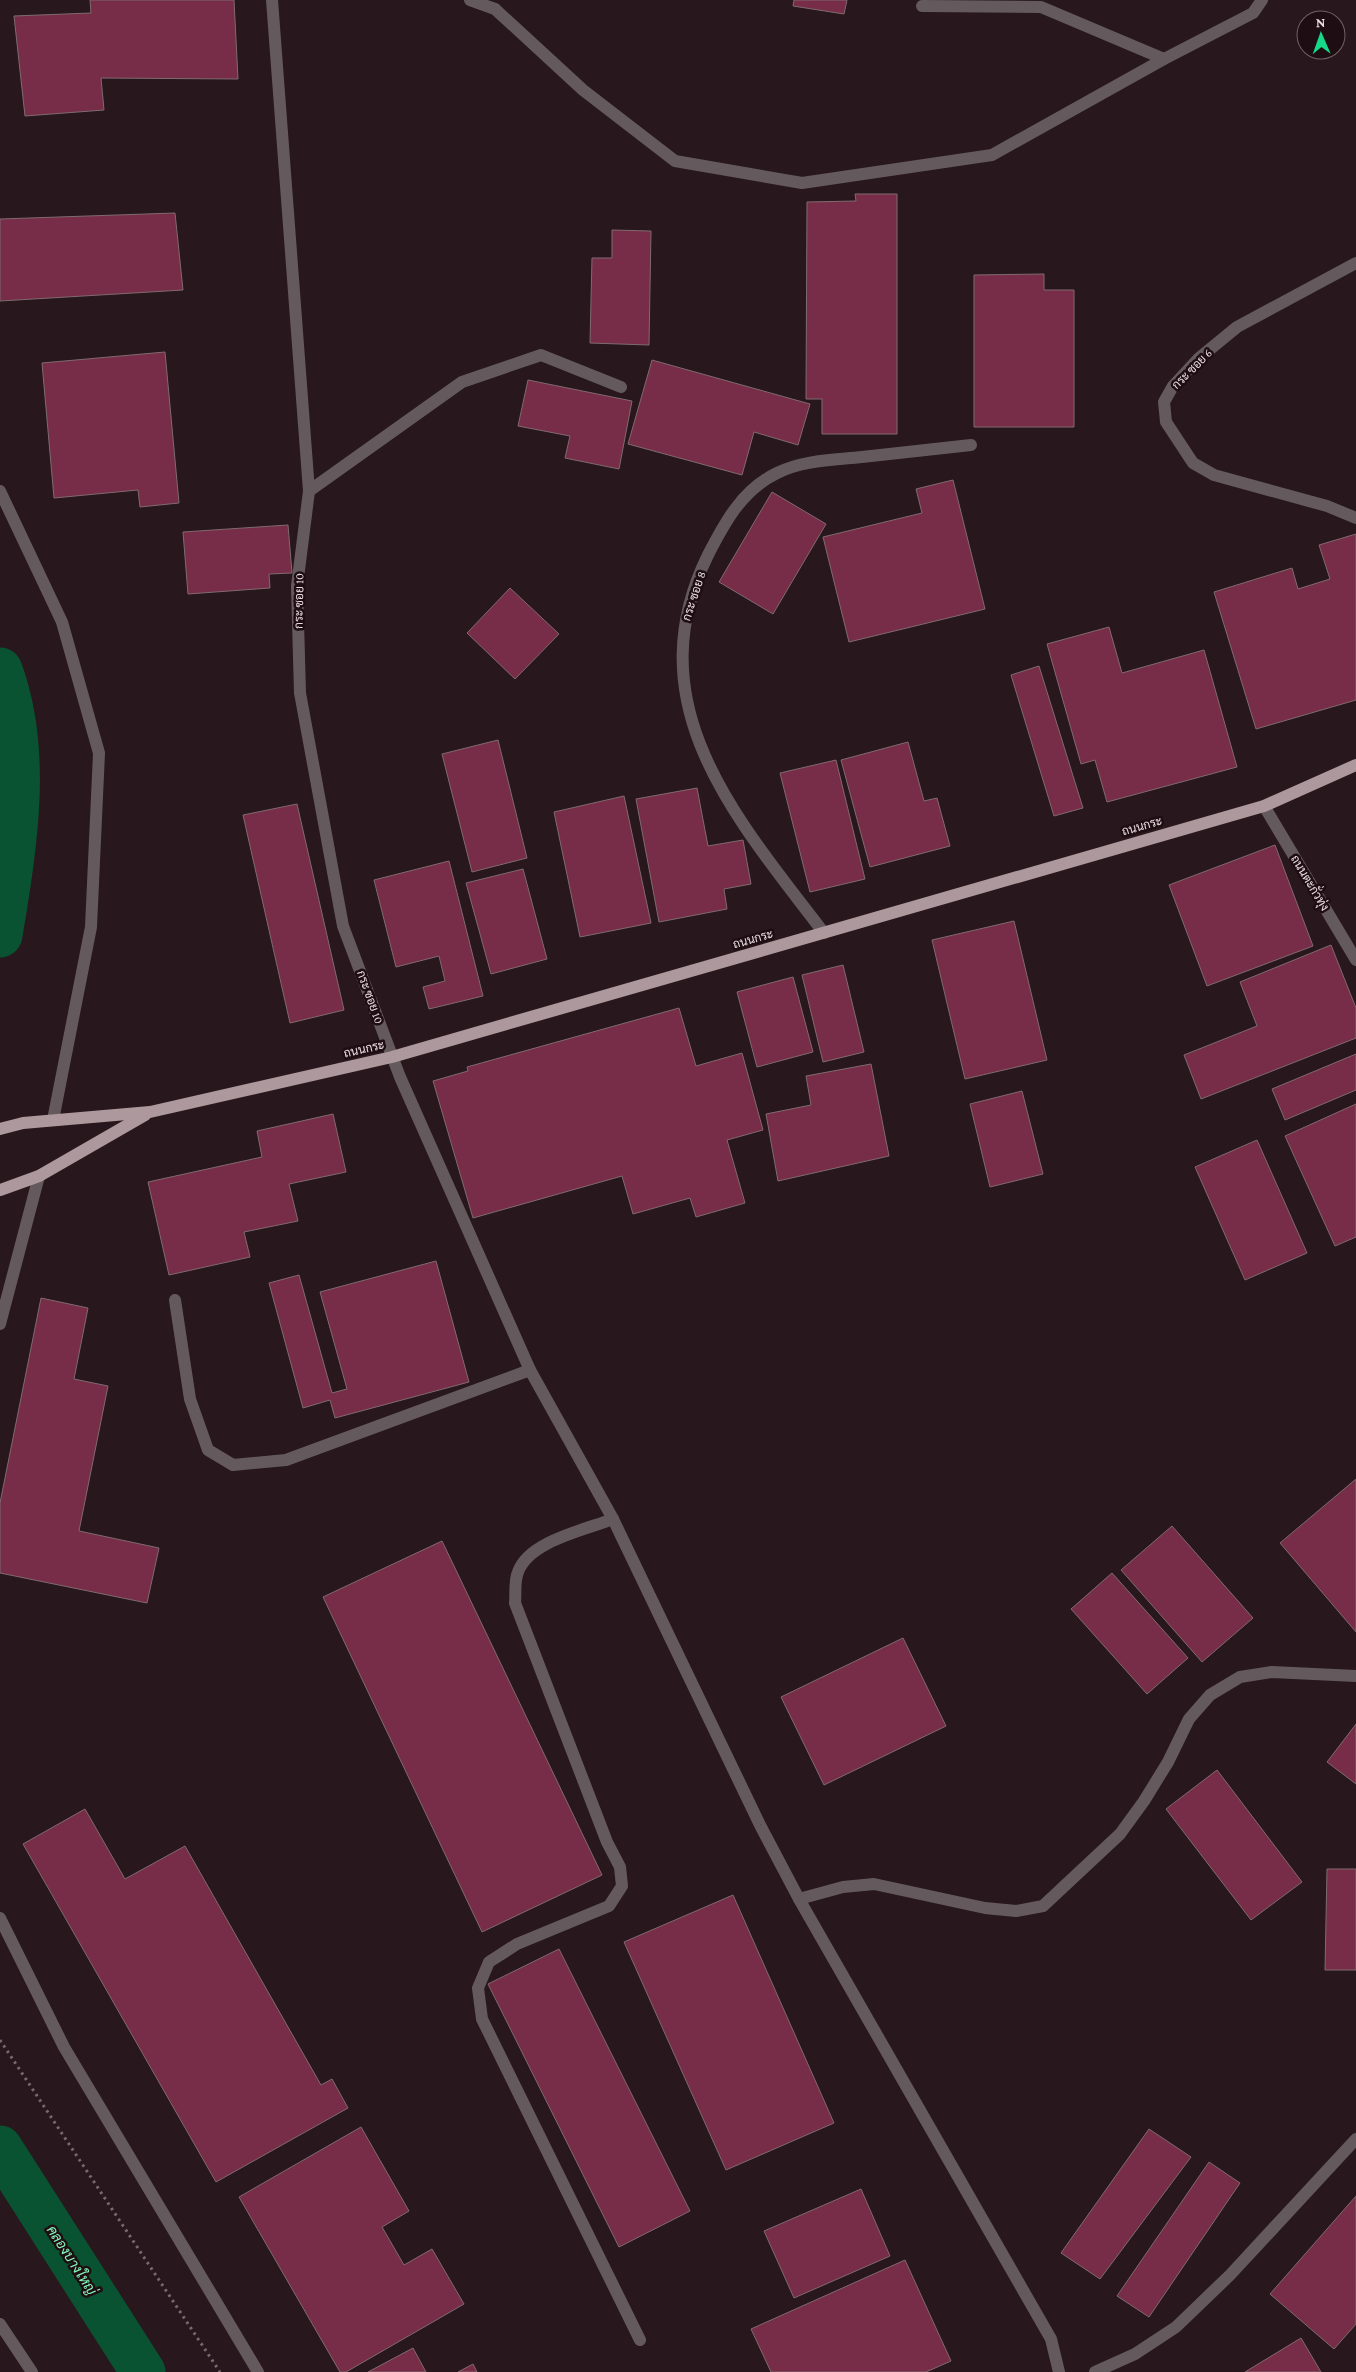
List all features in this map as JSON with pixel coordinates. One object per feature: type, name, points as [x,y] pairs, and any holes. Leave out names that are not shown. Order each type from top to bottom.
[{"type":"main road","name":"ถนนกระ","points":[[0,1129],[23,1123],[150,1112],[392,1057],[1264,806],[1356,765]]},
{"type":"main road","name":"ถนนกระ","points":[[5,1189],[39,1176],[150,1112]]},
{"type":"street","name":"กระ ซอย 10","points":[[272,0],[308,491],[297,586],[300,693],[343,926],[392,1057],[530,1370],[613,1519],[760,1825],[799,1899],[1051,2338],[1059,2372]]},
{"type":"street","points":[[470,0],[495,9],[583,90],[675,161],[802,183],[992,155],[1164,59],[1253,14],[1262,0]]},
{"type":"street","points":[[922,6],[1041,7],[1164,59]]},
{"type":"street","name":"กระ ซอย 6","points":[[1356,263],[1237,327],[1198,359],[1173,386],[1164,402],[1166,422],[1193,464],[1214,475],[1327,506],[1356,518]]},
{"type":"street","points":[[308,491],[462,382],[541,355],[621,386]]},
{"type":"street","name":"กระ ซอย 8","points":[[824,933],[745,830],[722,794],[707,764],[693,723],[685,684],[682,648],[686,612],[698,576],[726,520],[754,486],[778,472],[812,462],[970,445]]},
{"type":"street","points":[[0,491],[62,622],[99,753],[91,927],[53,1120]]},
{"type":"street","name":"ถนนตะกั่วทุ่ง","points":[[1264,806],[1356,960]]},
{"type":"street","points":[[0,1324],[39,1176]]},
{"type":"street","points":[[175,1300],[190,1399],[208,1450],[233,1465],[286,1460],[530,1370]]},
{"type":"street","points":[[613,1519],[552,1542],[528,1556],[517,1573],[515,1603],[607,1842],[620,1867],[622,1886],[608,1906],[518,1944],[489,1962],[478,1988],[482,2019],[640,2340]]},
{"type":"street","points":[[799,1899],[843,1887],[874,1884],[985,1908],[1016,1911],[1043,1906],[1120,1834],[1144,1801],[1168,1762],[1189,1719],[1210,1695],[1240,1677],[1272,1672],[1356,1676]]},
{"type":"street","points":[[0,1918],[64,2047],[258,2372]]},
{"type":"street","points":[[1095,2372],[1135,2354],[1176,2327],[1230,2275],[1356,2139]]},
{"type":"street","points":[[0,2324],[32,2372]]},
{"type":"path","points":[[0,2040],[220,2372]]},
{"type":"building","points":[[90,0],[234,0],[238,79],[101,78],[104,110],[25,116],[14,16],[91,13]]},
{"type":"building","points":[[794,0],[847,0],[844,14],[793,6]]},
{"type":"building","points":[[855,194],[897,194],[897,434],[822,434],[822,399],[806,399],[807,202],[856,201]]},
{"type":"building","points":[[175,213],[183,290],[0,301],[0,219]]},
{"type":"building","points":[[612,230],[651,231],[649,345],[590,343],[592,258],[612,258]]},
{"type":"building","points":[[1044,274],[1044,290],[1074,290],[1074,427],[974,427],[974,275]]},
{"type":"building","points":[[165,352],[179,503],[140,507],[138,490],[54,498],[42,363]]},
{"type":"building","points":[[652,360],[810,404],[798,445],[754,432],[742,475],[628,444]]},
{"type":"building","points":[[528,380],[632,401],[619,469],[565,458],[570,436],[518,426]]},
{"type":"building","points":[[953,480],[985,609],[849,642],[823,537],[922,513],[916,489]]},
{"type":"building","points":[[772,492],[826,524],[773,614],[719,582]]},
{"type":"building","points":[[288,525],[292,573],[269,574],[270,588],[188,594],[183,532]]},
{"type":"building","points":[[1356,534],[1356,700],[1256,729],[1214,592],[1292,568],[1298,589],[1330,579],[1319,545]]},
{"type":"building","points":[[510,588],[559,634],[515,679],[467,633]]},
{"type":"building","points":[[1109,627],[1122,673],[1204,650],[1237,767],[1107,802],[1095,760],[1081,764],[1047,644]]},
{"type":"building","points":[[1039,666],[1083,808],[1054,816],[1011,675]]},
{"type":"building","points":[[498,740],[527,858],[472,872],[442,754]]},
{"type":"building","points":[[908,742],[924,801],[937,798],[950,846],[870,867],[841,760]]},
{"type":"building","points":[[836,760],[865,879],[810,892],[780,773]]},
{"type":"building","points":[[697,788],[708,846],[743,840],[751,884],[724,889],[727,909],[659,922],[636,799]]},
{"type":"building","points":[[624,796],[651,923],[580,937],[554,812]]},
{"type":"building","points":[[297,804],[344,1010],[290,1023],[243,815]]},
{"type":"building","points":[[1275,845],[1313,946],[1207,986],[1169,885]]},
{"type":"building","points":[[449,861],[483,996],[429,1009],[423,987],[445,981],[439,956],[396,967],[374,880]]},
{"type":"building","points":[[523,869],[547,959],[491,974],[466,883]]},
{"type":"building","points":[[1014,921],[1047,1060],[965,1079],[932,940]]},
{"type":"building","points":[[1331,945],[1356,1008],[1356,1038],[1201,1099],[1184,1055],[1257,1026],[1240,982]]},
{"type":"building","points":[[843,965],[864,1052],[823,1062],[802,975]]},
{"type":"building","points":[[793,977],[813,1052],[757,1067],[737,992]]},
{"type":"building","points":[[679,1008],[696,1066],[742,1053],[763,1130],[727,1140],[745,1203],[696,1217],[690,1198],[633,1214],[622,1176],[473,1218],[433,1081],[468,1071],[467,1067]]},
{"type":"building","points":[[1356,1054],[1356,1090],[1285,1120],[1272,1089]]},
{"type":"building","points":[[871,1064],[889,1156],[778,1181],[766,1114],[811,1105],[806,1076]]},
{"type":"building","points":[[1022,1091],[1043,1174],[990,1187],[970,1104]]},
{"type":"building","points":[[1356,1104],[1356,1237],[1335,1246],[1285,1136]]},
{"type":"building","points":[[333,1114],[346,1172],[289,1184],[298,1221],[244,1232],[250,1257],[169,1275],[148,1182],[262,1157],[257,1131]]},
{"type":"building","points":[[1257,1140],[1307,1253],[1245,1280],[1195,1167]]},
{"type":"building","points":[[436,1261],[469,1382],[335,1418],[330,1400],[303,1408],[269,1283],[299,1275],[332,1393],[347,1389],[320,1292]]},
{"type":"building","points":[[41,1298],[88,1308],[74,1379],[108,1386],[79,1531],[159,1548],[147,1603],[0,1573],[0,1503]]},
{"type":"building","points":[[1356,1479],[1356,1632],[1280,1543]]},
{"type":"building","points":[[1172,1526],[1253,1618],[1202,1662],[1121,1570]]},
{"type":"building","points":[[442,1541],[602,1875],[482,1932],[323,1597]]},
{"type":"building","points":[[1112,1573],[1188,1658],[1147,1694],[1071,1609]]},
{"type":"building","points":[[903,1638],[946,1726],[824,1785],[781,1697]]},
{"type":"building","points":[[1356,1724],[1356,1784],[1327,1762]]},
{"type":"building","points":[[1217,1770],[1302,1882],[1251,1920],[1166,1809]]},
{"type":"building","points":[[85,1809],[125,1879],[185,1846],[321,2085],[332,2079],[348,2108],[216,2182],[23,1844]]},
{"type":"building","points":[[1327,1869],[1356,1869],[1356,1970],[1325,1970]]},
{"type":"building","points":[[733,1895],[834,2123],[726,2170],[624,1942]]},
{"type":"building","points":[[559,1949],[690,2211],[619,2247],[488,1984]]},
{"type":"building","points":[[361,2127],[409,2211],[382,2227],[404,2265],[432,2249],[464,2304],[346,2372],[340,2372],[239,2197]]},
{"type":"building","points":[[1149,2129],[1191,2157],[1100,2279],[1061,2253]]},
{"type":"building","points":[[1209,2162],[1240,2183],[1149,2317],[1117,2296]]},
{"type":"building","points":[[861,2189],[890,2256],[794,2298],[764,2231]]},
{"type":"building","points":[[1356,2196],[1356,2324],[1334,2349],[1270,2294]]},
{"type":"building","points":[[905,2260],[951,2361],[926,2372],[771,2372],[751,2329]]},
{"type":"building","points":[[1301,2338],[1321,2372],[1245,2372]]},
{"type":"building","points":[[413,2348],[426,2372],[368,2372]]},
{"type":"building","points":[[473,2364],[477,2372],[458,2372]]},
{"type":"waterway","name":"คลองบางใหญ่","points":[[0,670],[9,702],[15,735],[17,768],[14,836],[0,935]]},
{"type":"waterway","name":"คลองบางใหญ่","points":[[0,2148],[143,2372]]}]
